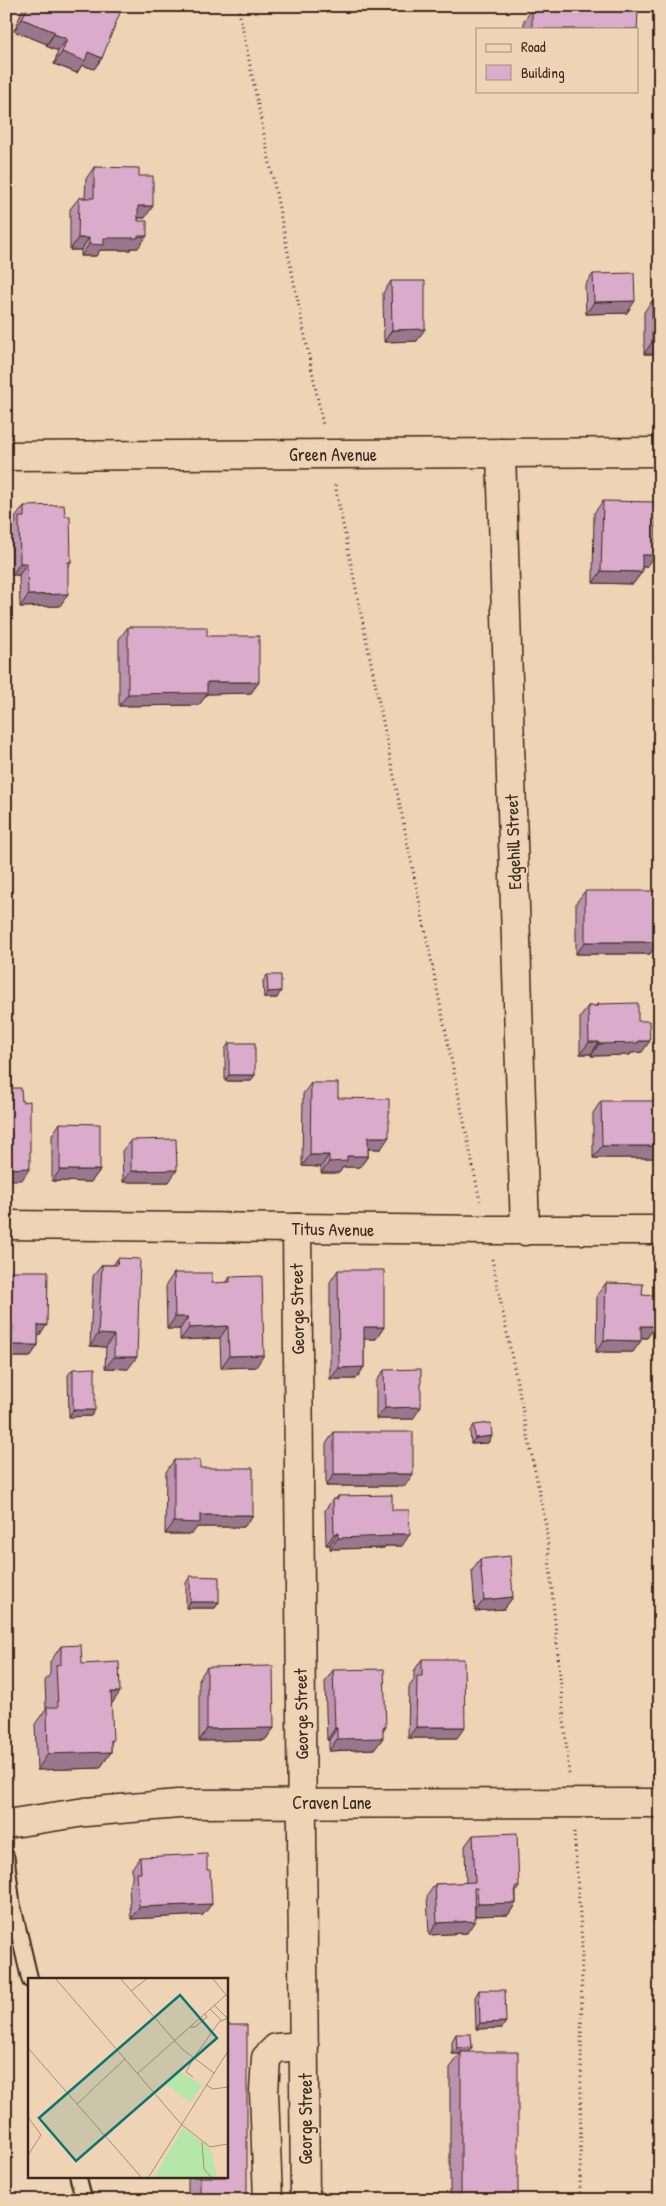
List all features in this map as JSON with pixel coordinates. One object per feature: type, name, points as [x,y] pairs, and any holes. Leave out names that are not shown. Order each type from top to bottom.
[{"type":"street","name":"Green Avenue","points":[[6,456],[660,452]]},
{"type":"street","name":"Edgehill Street","points":[[501,453],[526,1231]]},
{"type":"street","name":"Titus Avenue","points":[[6,1225],[526,1231],[660,1230]]},
{"type":"street","name":"George Street","points":[[296,1228],[305,2200]]},
{"type":"street","name":"Craven Lane","points":[[6,1824],[85,1812],[178,1804],[302,1802],[660,1803]]},
{"type":"street","points":[[268,2200],[264,2092],[266,2058],[276,2048],[304,2046]]},
{"type":"lane","points":[[6,1857],[12,1904],[30,1978]]},
{"type":"lane","points":[[78,2178],[84,2200]]},
{"type":"path","points":[[238,6],[546,1525],[572,1802],[582,1943],[580,2200]]},
{"type":"building","points":[[28,6],[118,6],[117,8],[121,10],[102,58],[88,52],[85,61],[62,52],[67,39],[54,34],[55,32],[22,19]]},
{"type":"building","points":[[565,6],[638,7],[637,28],[532,28],[532,9],[565,9]]},
{"type":"building","points":[[94,167],[139,168],[139,176],[153,176],[153,206],[138,206],[138,221],[147,221],[147,236],[138,236],[138,238],[104,238],[104,245],[89,244],[89,238],[78,238],[79,198],[94,198]]},
{"type":"building","points":[[634,273],[635,301],[594,302],[593,274]]},
{"type":"building","points":[[391,281],[425,281],[425,329],[392,330]]},
{"type":"building","points":[[652,301],[660,301],[660,342],[652,342]]},
{"type":"building","points":[[603,501],[656,502],[655,555],[642,555],[642,572],[601,571]]},
{"type":"building","points":[[64,505],[65,516],[70,516],[71,562],[68,562],[68,594],[28,595],[27,563],[20,563],[19,517],[24,517],[24,506]]},
{"type":"building","points":[[128,627],[207,627],[207,636],[259,636],[259,682],[207,682],[207,693],[128,694]]},
{"type":"building","points":[[585,891],[658,891],[658,895],[660,895],[660,926],[658,926],[658,942],[585,942]]},
{"type":"building","points":[[267,975],[281,975],[281,991],[268,992]]},
{"type":"building","points":[[638,1003],[638,1021],[649,1021],[650,1041],[599,1044],[599,1042],[589,1042],[588,1006]]},
{"type":"building","points":[[229,1043],[255,1043],[255,1075],[229,1075]]},
{"type":"building","points":[[6,1080],[11,1080],[11,1088],[21,1088],[22,1102],[30,1101],[30,1168],[6,1169]]},
{"type":"building","points":[[311,1083],[338,1083],[338,1098],[389,1099],[389,1137],[368,1137],[368,1156],[347,1156],[347,1161],[329,1162],[329,1155],[310,1155]]},
{"type":"building","points":[[601,1101],[660,1101],[660,1146],[602,1146]]},
{"type":"building","points":[[60,1123],[100,1124],[100,1170],[60,1170]]},
{"type":"building","points":[[176,1139],[177,1170],[131,1171],[131,1140]]},
{"type":"building","points":[[118,1258],[140,1259],[137,1357],[114,1357],[114,1335],[98,1334],[102,1265],[117,1265]]},
{"type":"building","points":[[338,1270],[384,1270],[384,1327],[364,1327],[364,1367],[339,1368]]},
{"type":"building","points":[[10,1271],[48,1271],[47,1325],[38,1325],[38,1345],[12,1345],[13,1325],[9,1325]]},
{"type":"building","points":[[174,1273],[212,1273],[212,1283],[230,1282],[230,1277],[262,1276],[264,1355],[229,1356],[228,1326],[189,1328],[188,1317],[175,1317]]},
{"type":"building","points":[[606,1283],[643,1284],[642,1295],[656,1296],[655,1326],[641,1326],[641,1341],[604,1340]]},
{"type":"building","points":[[95,1368],[95,1410],[73,1410],[73,1369]]},
{"type":"building","points":[[421,1369],[421,1407],[385,1408],[384,1370]]},
{"type":"building","points":[[491,1423],[492,1436],[475,1438],[474,1425]]},
{"type":"building","points":[[334,1432],[413,1432],[413,1474],[334,1474]]},
{"type":"building","points":[[174,1460],[200,1460],[200,1468],[253,1468],[253,1515],[200,1515],[200,1523],[174,1522]]},
{"type":"building","points":[[392,1495],[392,1510],[409,1510],[410,1534],[338,1538],[338,1533],[334,1534],[333,1499],[338,1499],[338,1496]]},
{"type":"building","points":[[510,1556],[513,1597],[484,1600],[480,1559]]},
{"type":"building","points":[[190,1576],[219,1577],[219,1602],[190,1602]]},
{"type":"building","points":[[81,1645],[82,1664],[119,1662],[120,1692],[111,1692],[113,1740],[111,1740],[111,1752],[48,1754],[47,1707],[58,1707],[56,1665],[61,1664],[61,1646]]},
{"type":"building","points":[[422,1659],[464,1659],[465,1727],[416,1727],[417,1676],[422,1676]]},
{"type":"building","points":[[273,1666],[274,1728],[207,1729],[207,1667]]},
{"type":"building","points":[[384,1669],[386,1727],[383,1727],[383,1738],[337,1739],[333,1670]]},
{"type":"building","points":[[517,1833],[519,1887],[515,1887],[516,1903],[478,1904],[477,1888],[474,1888],[475,1921],[437,1923],[435,1884],[475,1882],[473,1835]]},
{"type":"building","points":[[207,1854],[207,1870],[210,1870],[212,1904],[139,1907],[137,1873],[141,1873],[140,1857]]},
{"type":"building","points":[[479,1990],[505,1990],[506,2022],[480,2023]]},
{"type":"building","points":[[228,2025],[247,2025],[247,2200],[200,2200],[200,2178],[228,2178]]},
{"type":"building","points":[[456,2034],[471,2034],[472,2047],[457,2048]]},
{"type":"building","points":[[461,2052],[518,2052],[518,2200],[461,2200]]}]
